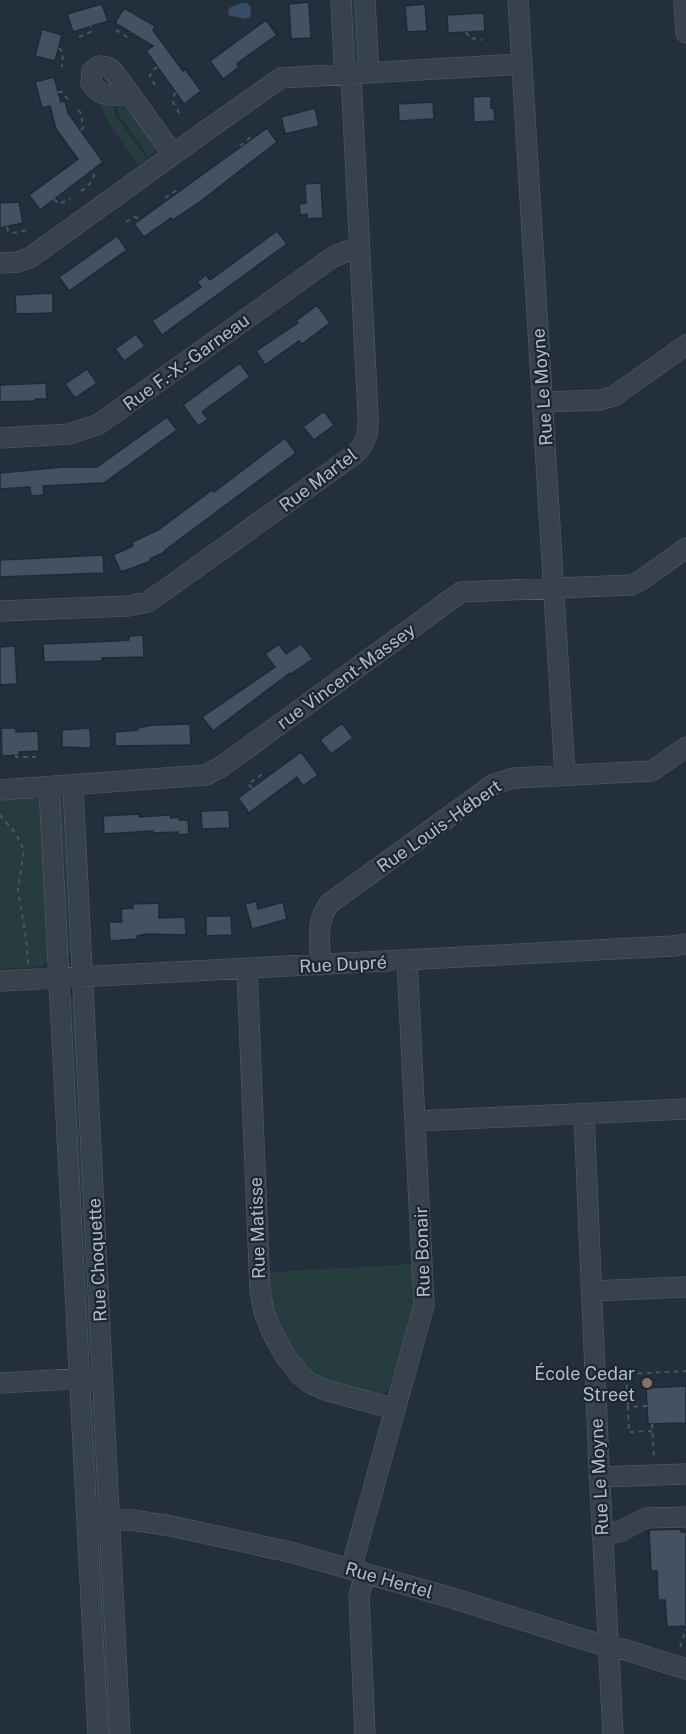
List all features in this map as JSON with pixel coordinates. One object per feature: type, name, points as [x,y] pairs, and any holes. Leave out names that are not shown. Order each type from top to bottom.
[{"type":"street","points":[[341,0],[344,63],[360,73]]},
{"type":"street","points":[[360,73],[365,0]]},
{"type":"street","name":"Rue Le Moyne","points":[[518,0],[565,775]]},
{"type":"street","points":[[684,0],[686,33]]},
{"type":"street","points":[[0,263],[18,262],[31,257],[278,79],[289,76],[521,63]]},
{"type":"street","name":"Rue Martel","points":[[0,611],[128,606],[148,602],[358,451],[364,443],[369,429],[359,250],[360,73]]},
{"type":"street","points":[[130,94],[173,154]]},
{"type":"street","name":"Rue F.-X.-Garneau","points":[[0,438],[69,434],[99,424],[333,257],[347,251],[359,250]]},
{"type":"street","points":[[543,402],[600,400],[614,396],[686,345]]},
{"type":"street","name":"rue Vincent-Massey","points":[[0,790],[196,777],[210,774],[458,594],[474,591],[621,586],[636,583],[686,548]]},
{"type":"street","name":"Rue Louis-Hébert","points":[[321,964],[321,918],[327,907],[494,784],[508,779],[652,771],[686,747]]},
{"type":"street","name":"Rue Choquette","points":[[73,786],[120,1734]]},
{"type":"street","name":"Rue Choquette","points":[[49,787],[98,1734]]},
{"type":"street","name":"Rue Dupré","points":[[0,981],[686,944]]},
{"type":"street","name":"Rue Bonair","points":[[365,1734],[358,1571],[395,1409],[422,1317],[425,1298],[407,960]]},
{"type":"street","name":"Rue Matisse","points":[[247,969],[260,1291],[266,1319],[285,1356],[305,1380],[325,1390],[395,1409]]},
{"type":"street","points":[[416,1121],[686,1109]]},
{"type":"street","name":"Rue Le Moyne","points":[[584,1113],[599,1477],[613,1734]]},
{"type":"street","points":[[591,1292],[686,1287]]},
{"type":"street","points":[[0,1383],[103,1378]]},
{"type":"street","points":[[599,1477],[686,1474]]},
{"type":"street","points":[[602,1533],[619,1532],[646,1518],[686,1516]]},
{"type":"street","name":"Rue Hertel","points":[[87,1520],[132,1520],[221,1536],[358,1571],[686,1669]]},
{"type":"path","points":[[79,37],[91,32],[91,26]]},
{"type":"path","points":[[116,30],[127,37],[130,32]]},
{"type":"path","points":[[466,32],[470,38],[482,40]]},
{"type":"path","points":[[58,48],[63,52],[62,67]]},
{"type":"path","points":[[155,85],[150,77],[151,72],[157,67]]},
{"type":"path","points":[[58,92],[68,96],[72,103]]},
{"type":"path","points":[[176,93],[173,102],[181,116]]},
{"type":"path","points":[[78,110],[81,113],[83,128],[80,130]]},
{"type":"path","points":[[240,146],[252,136],[254,138]]},
{"type":"path","points":[[81,191],[93,180],[95,172],[93,169]]},
{"type":"path","points":[[165,198],[177,190],[180,191]]},
{"type":"path","points":[[54,199],[59,204],[70,199]]},
{"type":"path","points":[[126,222],[135,217],[141,219]]},
{"type":"path","points":[[8,226],[8,231],[13,233],[27,230]]},
{"type":"path","points":[[16,755],[16,757],[36,756]]},
{"type":"path","points":[[252,788],[248,784],[264,772]]},
{"type":"path","points":[[0,815],[16,834],[24,850],[18,891],[26,937],[28,968]]},
{"type":"path","points":[[606,1375],[686,1371]]},
{"type":"path","points":[[626,1374],[629,1432],[652,1431]]},
{"type":"path","points":[[628,1407],[647,1406]]},
{"type":"path","points":[[652,1424],[654,1464]]},
{"type":"path","points":[[680,1647],[686,1629]]},
{"type":"green space","points":[[349,0],[357,0],[361,60],[352,61]]},
{"type":"green space","points":[[99,104],[114,105],[115,115],[147,159],[138,165],[110,125]]},
{"type":"green space","points":[[117,105],[130,110],[135,115],[156,147],[149,157],[118,114]]},
{"type":"green space","points":[[64,793],[73,956],[67,955],[58,796]]},
{"type":"green space","points":[[0,796],[40,797],[49,959],[41,967],[0,969]]},
{"type":"green space","points":[[75,997],[93,1356],[88,1356],[68,1000]]},
{"type":"green space","points":[[412,1264],[413,1307],[388,1391],[379,1395],[345,1386],[328,1380],[305,1367],[286,1340],[276,1318],[270,1297],[270,1272]]},
{"type":"green space","points":[[96,1400],[100,1498],[95,1498],[89,1401]]},
{"type":"green space","points":[[102,1540],[117,1734],[104,1734],[96,1541]]},
{"type":"water","points":[[247,3],[251,7],[250,17],[245,19],[228,15],[229,8]]},
{"type":"building","points":[[309,2],[311,38],[291,39],[289,4]]},
{"type":"building","points":[[102,4],[108,21],[73,32],[67,14]]},
{"type":"building","points":[[425,4],[427,31],[407,32],[405,6]]},
{"type":"building","points":[[124,8],[155,26],[153,30],[201,91],[184,104],[146,51],[153,46],[115,23]]},
{"type":"building","points":[[484,13],[485,31],[448,33],[447,15]]},
{"type":"building","points":[[266,20],[277,35],[243,59],[237,64],[239,67],[223,79],[210,61]]},
{"type":"building","points":[[42,29],[62,35],[55,61],[35,56]]},
{"type":"building","points":[[54,77],[61,102],[65,101],[68,113],[103,162],[40,210],[29,195],[78,159],[56,129],[50,106],[42,108],[35,82]]},
{"type":"building","points":[[491,96],[491,108],[494,108],[495,121],[474,122],[473,97]]},
{"type":"building","points":[[433,102],[434,119],[399,121],[398,104]]},
{"type":"building","points":[[315,108],[319,126],[285,134],[281,117]]},
{"type":"building","points":[[267,128],[277,142],[201,201],[144,237],[134,224]]},
{"type":"building","points":[[321,183],[323,218],[307,219],[307,214],[300,215],[299,204],[306,203],[305,184]]},
{"type":"building","points":[[19,202],[23,223],[0,228],[0,203]]},
{"type":"building","points":[[277,231],[287,244],[162,335],[152,321],[201,287],[197,282],[206,275],[210,280]]},
{"type":"building","points":[[117,236],[127,250],[69,291],[59,277]]},
{"type":"building","points":[[53,293],[53,313],[16,314],[15,295]]},
{"type":"building","points":[[317,305],[330,323],[302,344],[299,341],[265,365],[256,351],[298,323],[296,321]]},
{"type":"building","points":[[136,334],[145,346],[124,361],[115,349]]},
{"type":"building","points":[[240,363],[250,377],[202,412],[208,419],[198,426],[183,405]]},
{"type":"building","points":[[87,369],[97,383],[75,398],[65,384]]},
{"type":"building","points":[[46,383],[47,399],[0,402],[0,385]]},
{"type":"building","points":[[324,411],[334,425],[314,440],[303,427]]},
{"type":"building","points":[[167,417],[177,430],[104,483],[43,486],[44,495],[31,496],[30,487],[0,489],[0,473],[63,467],[97,467]]},
{"type":"building","points":[[285,438],[296,453],[165,552],[150,559],[151,561],[121,572],[113,555],[133,546],[132,542],[158,530],[212,490],[214,492]]},
{"type":"building","points":[[103,555],[104,573],[0,577],[0,560]]},
{"type":"building","points":[[143,635],[144,657],[102,658],[102,661],[44,662],[43,644],[129,640],[129,636]]},
{"type":"building","points":[[279,644],[286,654],[301,644],[313,659],[290,673],[213,731],[202,717],[275,667],[265,654]]},
{"type":"building","points":[[15,646],[17,684],[0,685],[0,647]]},
{"type":"building","points":[[342,723],[353,738],[331,754],[320,740]]},
{"type":"building","points":[[190,724],[191,745],[115,746],[115,732],[138,730],[138,728],[153,725]]},
{"type":"building","points":[[1,728],[16,728],[16,732],[38,731],[39,751],[2,756]]},
{"type":"building","points":[[90,728],[91,748],[62,747],[62,730]]},
{"type":"building","points":[[301,752],[318,775],[303,786],[297,777],[249,813],[238,798]]},
{"type":"building","points":[[229,810],[230,828],[202,829],[201,811]]},
{"type":"building","points":[[139,814],[139,817],[170,815],[171,818],[179,817],[179,820],[188,820],[189,834],[153,833],[153,831],[104,834],[103,816]]},
{"type":"building","points":[[256,901],[258,909],[283,902],[287,919],[252,929],[245,904]]},
{"type":"building","points":[[159,903],[159,918],[185,917],[186,935],[146,934],[137,936],[138,939],[110,941],[109,922],[122,922],[121,909],[133,908],[133,904]]},
{"type":"building","points":[[206,916],[231,916],[232,935],[206,936]]},
{"type":"building","points":[[686,1386],[686,1423],[648,1424],[646,1388]]},
{"type":"building","points":[[681,1529],[681,1532],[686,1532],[686,1626],[667,1627],[665,1600],[658,1600],[657,1571],[651,1571],[649,1530]]},
{"type":"place","name":"École Cedar Street","points":[[647,1383]]}]
